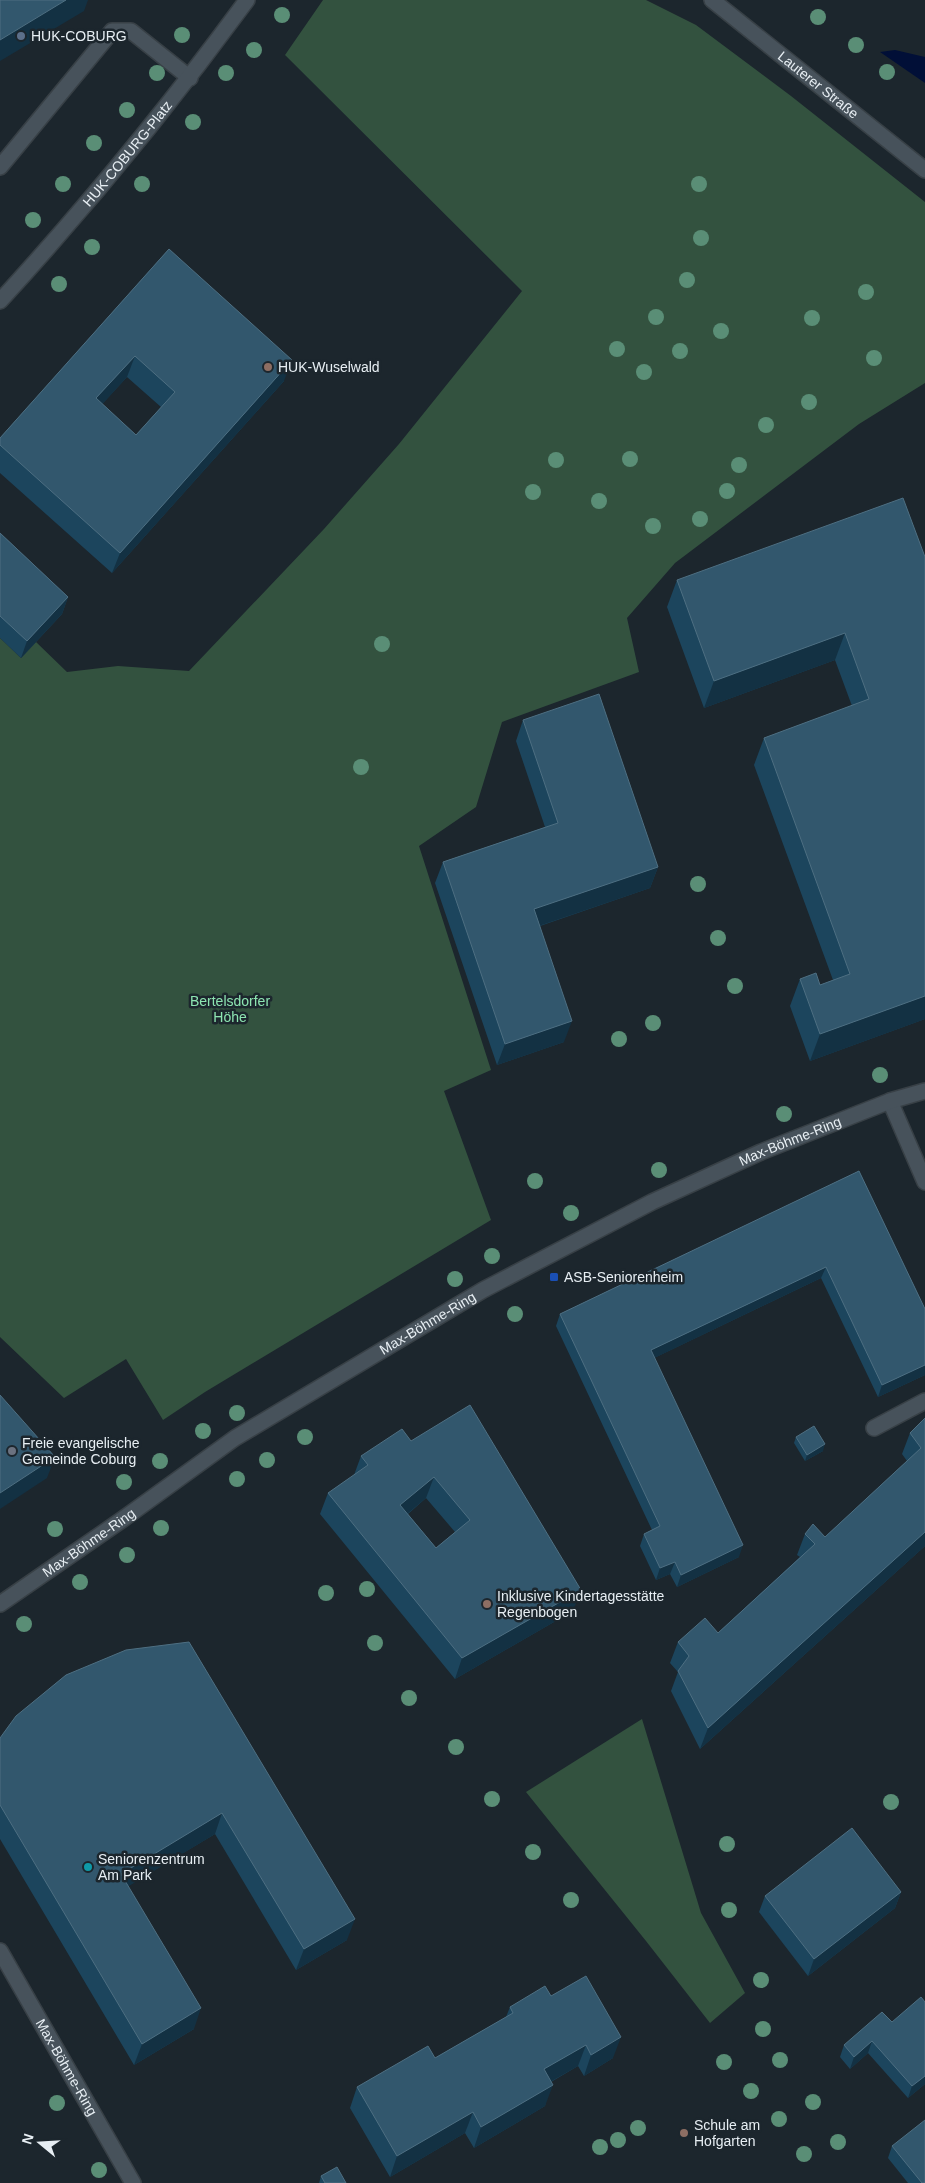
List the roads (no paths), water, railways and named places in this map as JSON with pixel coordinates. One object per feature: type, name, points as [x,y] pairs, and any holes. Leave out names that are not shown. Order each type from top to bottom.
[{"type":"street","name":"HUK-COBURG-Platz","points":[[0,301],[52,244],[190,78],[247,0]]},
{"type":"street","name":"Lauterer Straße","points":[[712,0],[925,170]]},
{"type":"street","points":[[0,167],[112,31],[131,31],[190,78]]},
{"type":"street","name":"Max-Böhme-Ring","points":[[0,1604],[123,1519],[235,1438],[483,1290],[652,1202],[761,1152],[890,1101],[925,1091]]},
{"type":"street","points":[[890,1101],[925,1182]]},
{"type":"street","points":[[874,1428],[925,1401]]},
{"type":"street","name":"Max-Böhme-Ring","points":[[0,1952],[133,2183]]},
{"type":"water","points":[[895,50],[925,57],[925,83],[880,52]]},
{"type":"place","name":"HUK-COBURG","points":[[21,36]]},
{"type":"place","name":"HUK-Wuselwald","points":[[268,367]]},
{"type":"place","name":"ASB-Seniorenheim","points":[[554,1277]]},
{"type":"place","name":"Freie evangelische Gemeinde Coburg","points":[[12,1451]]},
{"type":"place","name":"Inklusive Kindertagesstätte Regenbogen","points":[[487,1604]]},
{"type":"place","name":"Seniorenzentrum Am Park","points":[[88,1867]]},
{"type":"place","name":"Schule am Hofgarten","points":[[684,2133]]},
{"type":"park label","name":"Bertelsdorfer Höhe","points":[[230,1010]]}]
